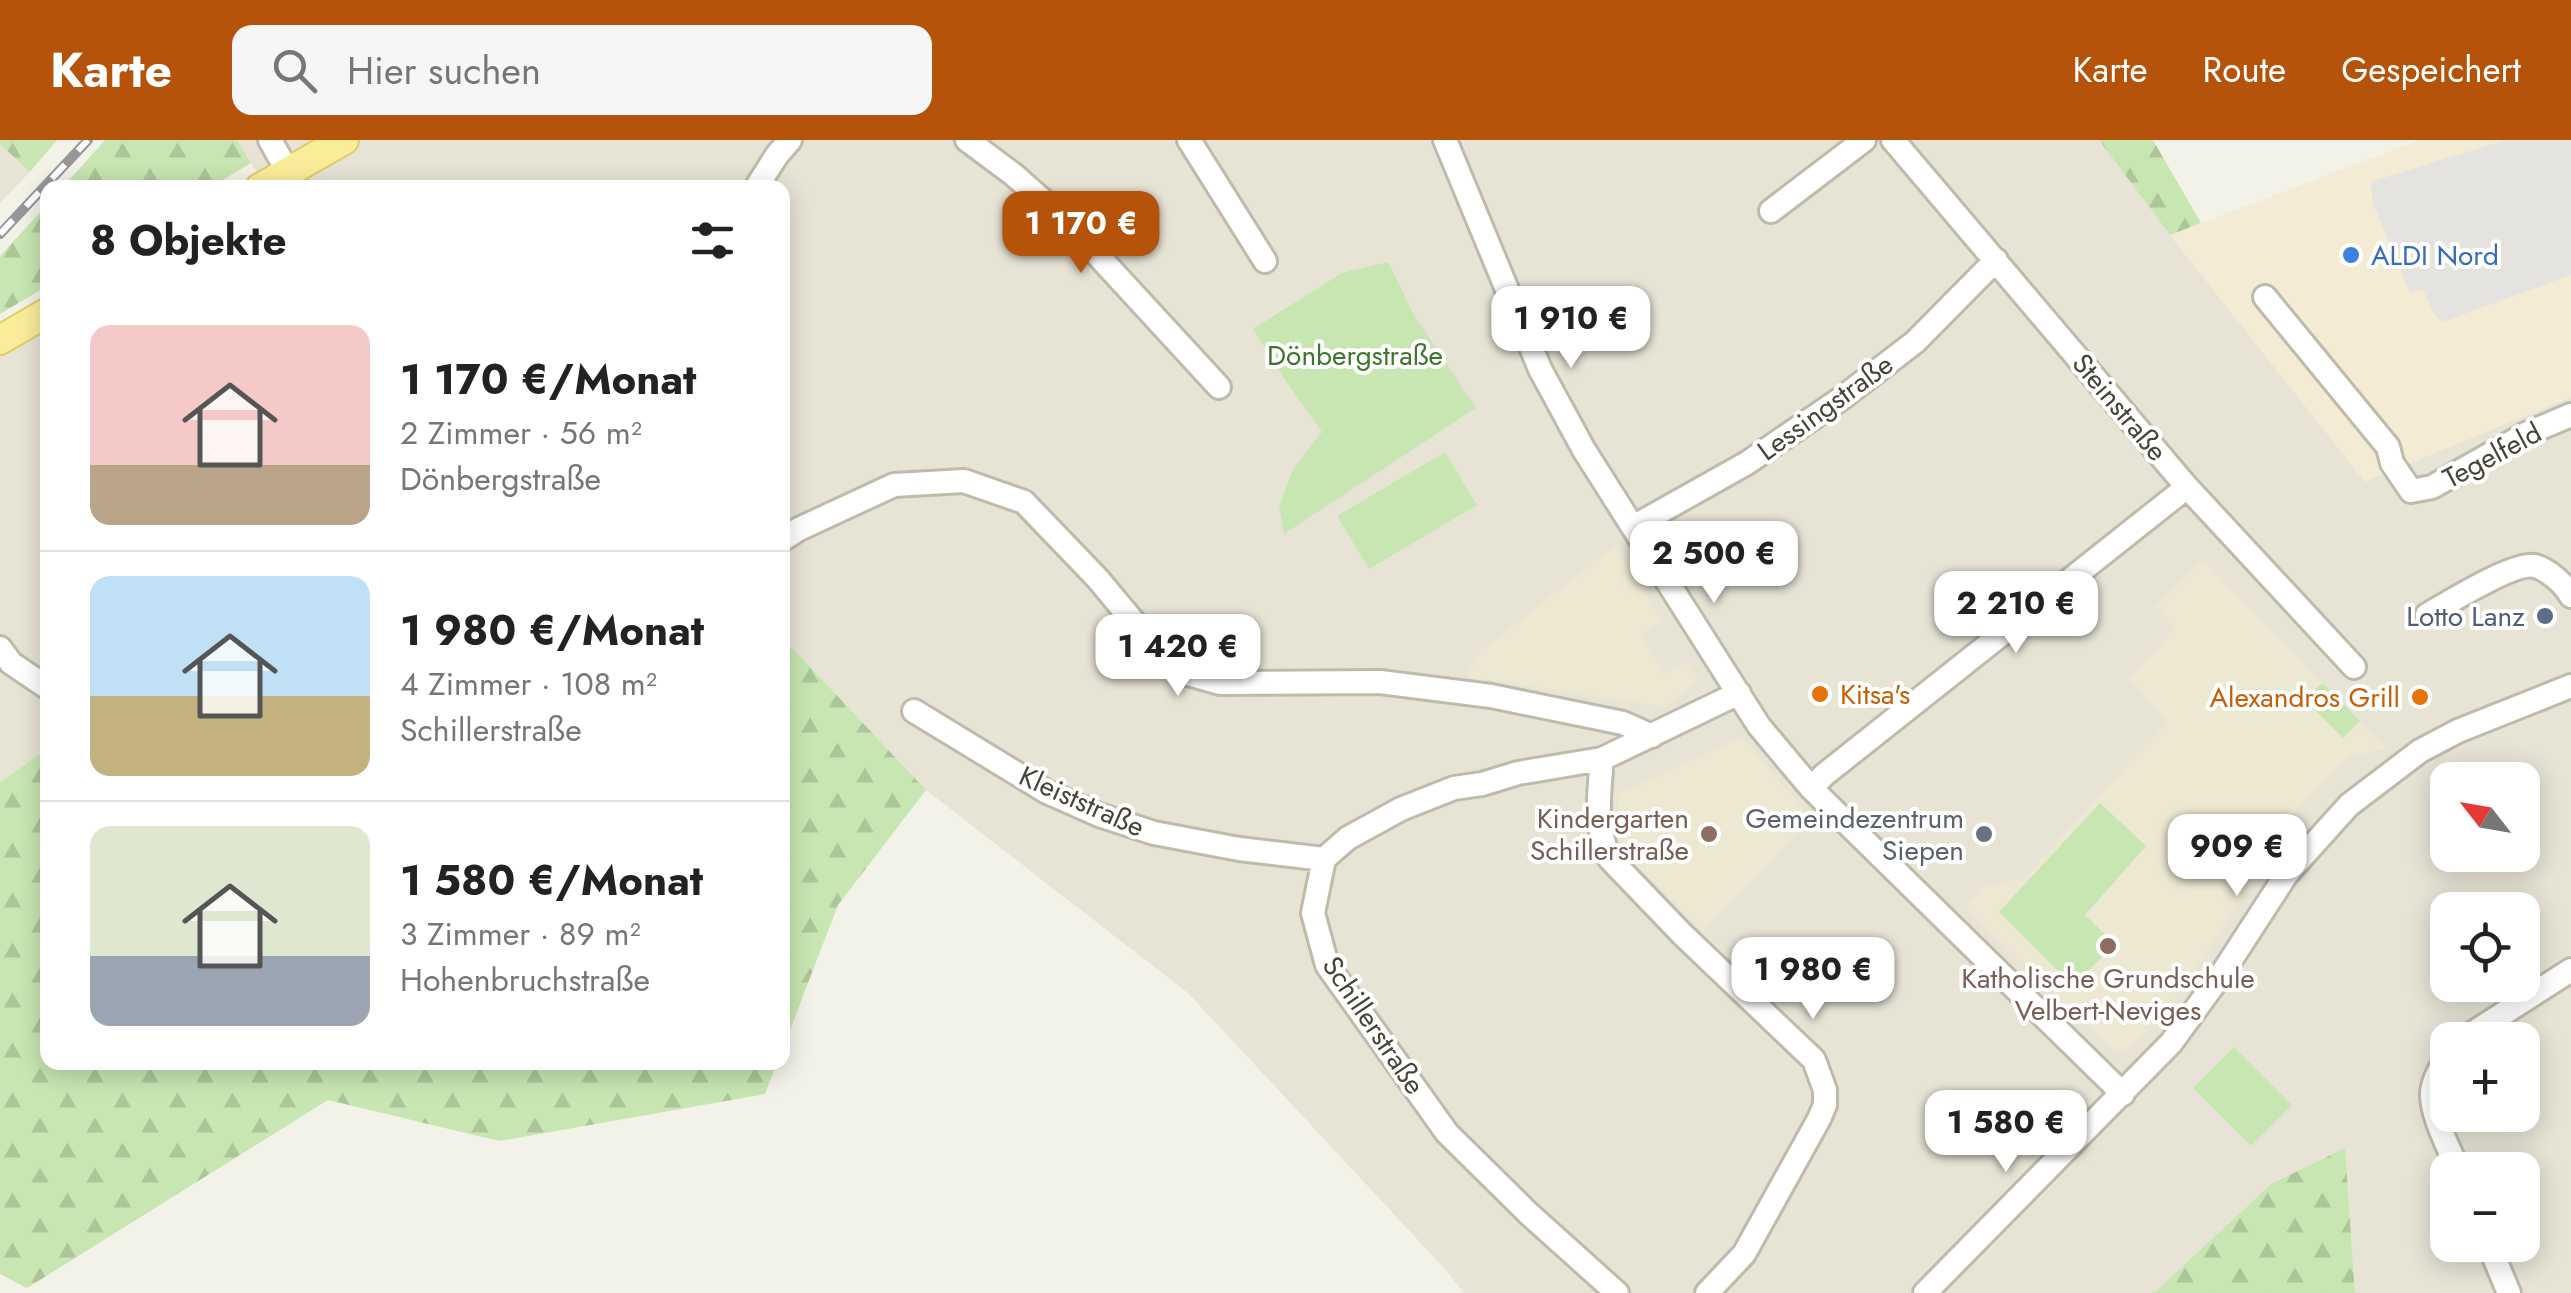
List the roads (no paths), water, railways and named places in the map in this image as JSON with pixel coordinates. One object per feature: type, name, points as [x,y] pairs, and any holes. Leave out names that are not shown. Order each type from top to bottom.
[{"type":"main road","points":[[274,180],[344,140]]},
{"type":"main road","points":[[0,340],[40,317]]},
{"type":"street","points":[[270,140],[288,172]]},
{"type":"street","points":[[761,180],[776,154],[790,140]]},
{"type":"street","points":[[967,140],[1068,223],[1219,387]]},
{"type":"street","points":[[1188,140],[1265,260]]},
{"type":"street","points":[[1445,140],[1540,369],[1584,450],[1766,735],[1811,788],[2123,1094]]},
{"type":"street","points":[[1770,211],[1864,140]]},
{"type":"street","name":"Steinstraße","points":[[1893,140],[2187,487],[2354,667]]},
{"type":"street","name":"Lessingstraße","points":[[1633,527],[1746,464],[1842,398],[1916,342],[1996,260]]},
{"type":"street","name":"Tegelfeld","points":[[2265,297],[2388,446],[2392,463],[2412,491],[2432,487],[2526,434],[2571,414]]},
{"type":"street","points":[[790,535],[894,485],[964,481],[1024,502],[1098,579],[1162,656],[1188,674],[1220,683],[1380,682],[1491,696],[1623,723],[1652,736]]},
{"type":"street","points":[[1811,788],[2187,487]]},
{"type":"street","points":[[2428,615],[2478,585],[2526,566],[2551,574],[2571,596]]},
{"type":"street","points":[[0,648],[11,663],[40,683]]},
{"type":"street","points":[[1925,1293],[2171,1043],[2286,876],[2350,805],[2420,751],[2571,686]]},
{"type":"street","points":[[1324,859],[1348,838],[1401,809],[1454,788],[1518,772],[1602,759],[1739,694]]},
{"type":"street","name":"Kleiststraße","points":[[914,710],[1047,792],[1099,815],[1154,833],[1324,859]]},
{"type":"street","points":[[1602,759],[1599,824],[1610,859],[1814,1060],[1825,1090],[1820,1119],[1744,1254],[1707,1293]]},
{"type":"street","name":"Schillerstraße","points":[[1324,859],[1313,914],[1327,965],[1447,1132],[1528,1213],[1617,1293]]},
{"type":"street","points":[[2490,1022],[2571,970]]},
{"type":"street","points":[[2496,1262],[2509,1293]]},
{"type":"railway","points":[[51,180],[88,140]]},
{"type":"railway","points":[[0,234],[40,191]]},
{"type":"place","name":"ALDI Nord","points":[[2351,255]]},
{"type":"place","name":"Lotto Lanz","points":[[2545,616]]},
{"type":"place","name":"Kitsa's","points":[[1820,694]]},
{"type":"place","name":"Alexandros Grill","points":[[2420,697]]},
{"type":"place","name":"Kindergarten Schillerstraße","points":[[1709,834]]},
{"type":"place","name":"Gemeindezentrum Siepen","points":[[1984,834]]},
{"type":"place","name":"Katholische Grundschule Velbert-Neviges","points":[[2108,946]]},
{"type":"park label","name":"Dönbergstraße","points":[[1355,355]]}]
